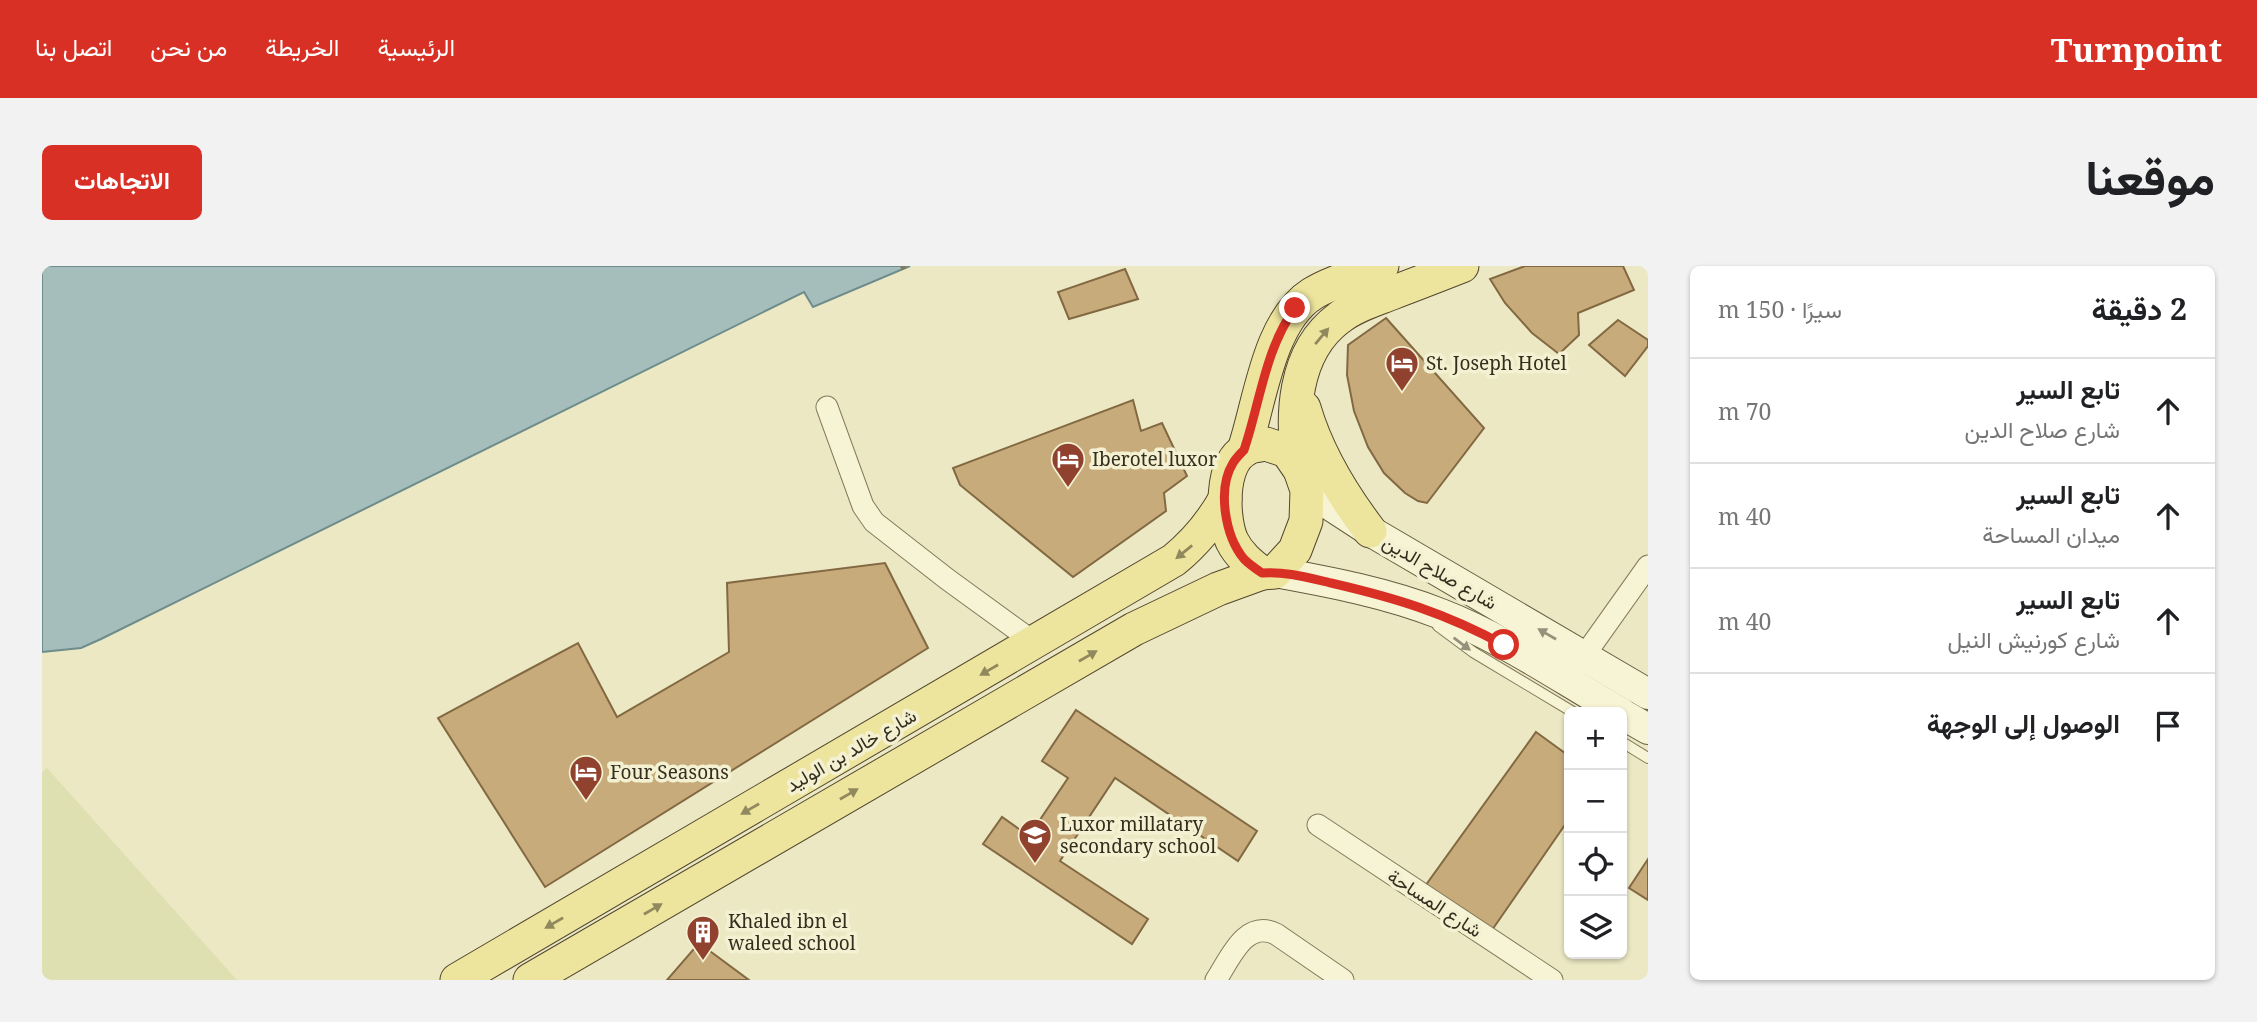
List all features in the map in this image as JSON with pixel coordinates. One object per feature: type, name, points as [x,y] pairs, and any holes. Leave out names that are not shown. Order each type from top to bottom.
[{"type":"main road","points":[[1382,266],[1311,295],[1295,308],[1282,326],[1274,345],[1244,450],[1233,463],[1227,480],[1225,499],[1226,520],[1233,541],[1245,560],[1268,572],[1295,550],[1306,521],[1303,480],[1295,439],[1298,385],[1306,359],[1320,336],[1339,318],[1363,305],[1462,266]]},
{"type":"main road","points":[[1298,385],[1319,448],[1351,505],[1370,531]]},
{"type":"main road","points":[[1244,450],[1266,444],[1287,451],[1303,480]]},
{"type":"main road","name":"شارع صلاح الدين","points":[[1303,480],[1370,531],[1648,694]]},
{"type":"main road","name":"شارع خالد بن الوليد","points":[[457,980],[1174,560],[1195,543],[1212,522],[1225,499]]},
{"type":"main road","name":"شارع صلاح الدين","points":[[1268,572],[1350,587],[1441,614],[1473,629],[1610,707]]},
{"type":"main road","name":"شارع خالد بن الوليد","points":[[530,980],[1134,629],[1208,594],[1268,572]]},
{"type":"main road","name":"شارع صلاح الدين","points":[[1627,717],[1648,729]]},
{"type":"street","points":[[827,407],[863,506],[874,522],[1035,643]]},
{"type":"street","points":[[1584,656],[1648,565]]},
{"type":"street","name":"شارع المساحة","points":[[1318,825],[1552,980]]},
{"type":"street","points":[[1216,980],[1243,938],[1259,929],[1276,934],[1343,980]]},
{"type":"lane","points":[[1408,603],[1473,652],[1565,707]]},
{"type":"lane","points":[[1627,745],[1648,758]]},
{"type":"green space","points":[[47,768],[237,980],[42,980],[42,772]]},
{"type":"water","points":[[42,266],[910,266],[813,307],[804,292],[101,639],[81,648],[42,652]]},
{"type":"building","points":[[1525,266],[1623,266],[1634,290],[1578,313],[1579,335],[1559,354],[1532,333],[1505,303],[1490,279]]},
{"type":"building","points":[[1125,269],[1138,299],[1069,319],[1058,292]]},
{"type":"building","name":"St. Joseph Hotel","points":[[1386,318],[1484,428],[1427,503],[1405,493],[1384,473],[1368,447],[1354,411],[1347,375],[1348,345]]},
{"type":"building","points":[[1618,320],[1648,340],[1648,346],[1625,376],[1589,345]]},
{"type":"building","name":"Iberotel luxor","points":[[1133,400],[1141,431],[1162,423],[1187,476],[1164,493],[1166,511],[1073,577],[960,485],[953,468]]},
{"type":"building","name":"Four Seasons","points":[[885,563],[928,648],[545,887],[438,718],[578,643],[617,717],[729,652],[727,583]]},
{"type":"building","points":[[1076,710],[1257,831],[1238,861],[1115,778],[1060,861],[1148,919],[1132,944],[983,844],[1002,817],[1029,836],[1068,778],[1042,761]]},
{"type":"building","points":[[1536,732],[1564,752],[1564,826],[1490,933],[1423,889]]},
{"type":"building","points":[[1648,859],[1648,900],[1629,888]]},
{"type":"building","name":"Khaled ibn el waleed school","points":[[699,943],[749,980],[667,980]]},
{"type":"place","name":"St. Joseph Hotel","points":[[1402,393]]},
{"type":"place","name":"Iberotel luxor","points":[[1068,489]]},
{"type":"place","name":"Four Seasons","points":[[586,802]]},
{"type":"place","name":"Luxor millatary secondary school","points":[[1035,865]]},
{"type":"place","name":"Khaled ibn el waleed school","points":[[703,962]]},
{"type":"route","points":[[1295,308],[1282,326],[1274,345],[1244,450],[1233,463],[1227,480],[1226,520],[1233,541],[1245,560],[1262,573],[1275,572],[1318,580],[1408,603],[1441,614],[1504,645]]}]
